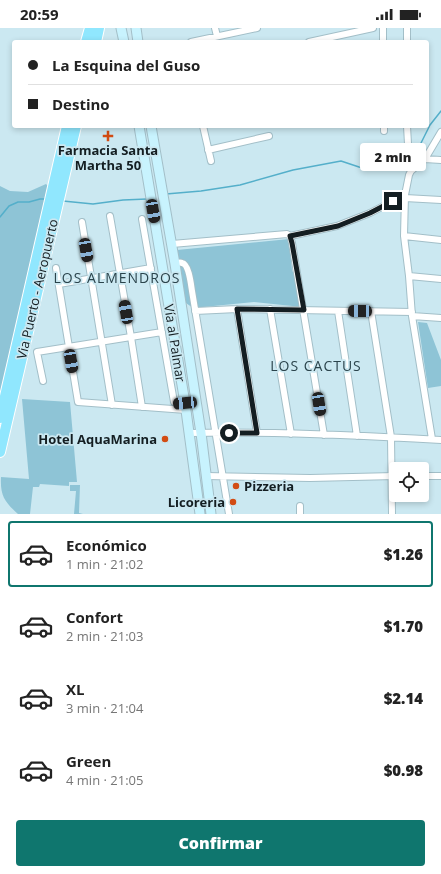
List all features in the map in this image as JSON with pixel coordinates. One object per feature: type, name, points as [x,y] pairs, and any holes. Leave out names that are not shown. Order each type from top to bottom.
[{"type":"main road","points":[[87,40],[90,28]]},
{"type":"main road","points":[[96,40],[99,28]]},
{"type":"main road","points":[[121,28],[124,40]]},
{"type":"main road","points":[[136,28],[138,40]]},
{"type":"main road","name":"Via Puerto - Aeropuerto","points":[[58,184],[67,128]]},
{"type":"main road","name":"Via Puerto - Aeropuerto","points":[[0,418],[58,184],[75,128]]},
{"type":"main road","name":"Vía al Palmar","points":[[139,128],[185,407],[200,514]]},
{"type":"main road","name":"Vía al Palmar","points":[[152,128],[201,433],[211,514]]},
{"type":"main road","name":"Via Puerto - Aeropuerto","points":[[0,452],[50,218]]},
{"type":"street","points":[[215,28],[217,36]]},
{"type":"street","points":[[200,40],[246,29],[257,28]]},
{"type":"street","points":[[318,40],[373,28]]},
{"type":"street","points":[[383,28],[383,40]]},
{"type":"street","points":[[407,28],[407,40]]},
{"type":"street","points":[[203,128],[211,161]]},
{"type":"street","points":[[407,128],[408,144]]},
{"type":"street","points":[[432,439],[412,314],[404,236],[405,196],[411,171],[425,159],[441,132]]},
{"type":"street","points":[[208,150],[269,136]]},
{"type":"street","points":[[425,159],[441,160]]},
{"type":"street","points":[[172,244],[287,234],[290,236],[338,226],[370,213],[405,196],[441,200]]},
{"type":"street","points":[[110,216],[142,407]]},
{"type":"street","points":[[142,219],[174,402],[185,407]]},
{"type":"street","points":[[82,222],[112,405]]},
{"type":"street","points":[[290,236],[304,310],[324,435]]},
{"type":"street","points":[[404,236],[441,240]]},
{"type":"street","points":[[175,264],[182,263],[187,268],[229,514]]},
{"type":"street","points":[[56,268],[78,402],[142,407],[185,407]]},
{"type":"street","points":[[59,284],[151,268]]},
{"type":"street","points":[[409,276],[441,279]]},
{"type":"street","points":[[195,311],[237,309],[338,310],[412,314],[441,318]]},
{"type":"street","points":[[237,309],[257,433]]},
{"type":"street","points":[[270,309],[291,434]]},
{"type":"street","points":[[338,310],[357,436]]},
{"type":"street","points":[[371,311],[391,437],[393,462]]},
{"type":"street","points":[[43,381],[37,352],[162,332]]},
{"type":"street","points":[[189,433],[257,433],[441,440]]},
{"type":"street","points":[[206,476],[310,478],[389,476]]},
{"type":"street","points":[[429,476],[441,476]]},
{"type":"street","points":[[392,514],[393,502]]},
{"type":"street","points":[[300,506],[300,514]]},
{"type":"shaded area","points":[[46,184],[48,186],[0,395],[0,186],[10,191],[28,192]]},
{"type":"shaded area","points":[[289,239],[292,270],[298,284],[302,307],[254,302],[193,308],[186,303],[177,250]]},
{"type":"shaded area","points":[[418,322],[427,323],[441,360],[441,386],[428,388]]},
{"type":"shaded area","points":[[22,399],[70,402],[77,482],[69,482],[69,486],[40,484],[39,487],[33,487],[30,514],[18,514],[4,498],[1,489],[1,477],[29,479]]},
{"type":"shaded area","points":[[70,485],[80,485],[79,513],[83,514],[74,514],[76,491],[70,491]]},
{"type":"waterway","points":[[429,127],[441,111]]},
{"type":"waterway","points":[[166,194],[201,191],[240,185],[293,170],[341,161],[375,170],[394,167],[411,155],[420,145],[428,128]]},
{"type":"waterway","points":[[0,217],[9,206],[18,202],[46,199]]},
{"type":"waterway","points":[[63,201],[93,204],[123,200],[147,199]]},
{"type":"place","name":"Farmacia Santa Martha 50","points":[[108,136]]},
{"type":"place","name":"Hotel AquaMarina","points":[[165,439]]},
{"type":"place","name":"Pizzeria","points":[[236,486]]},
{"type":"place","name":"Licoreria","points":[[233,502]]},
{"type":"district","name":"LOS ALMENDROS","points":[[117,277]]},
{"type":"district","name":"LOS CACTUS","points":[[316,365]]},
{"type":"route","points":[[229,433],[257,433],[237,309],[304,310],[290,236],[338,226],[370,213],[393,201]]}]
